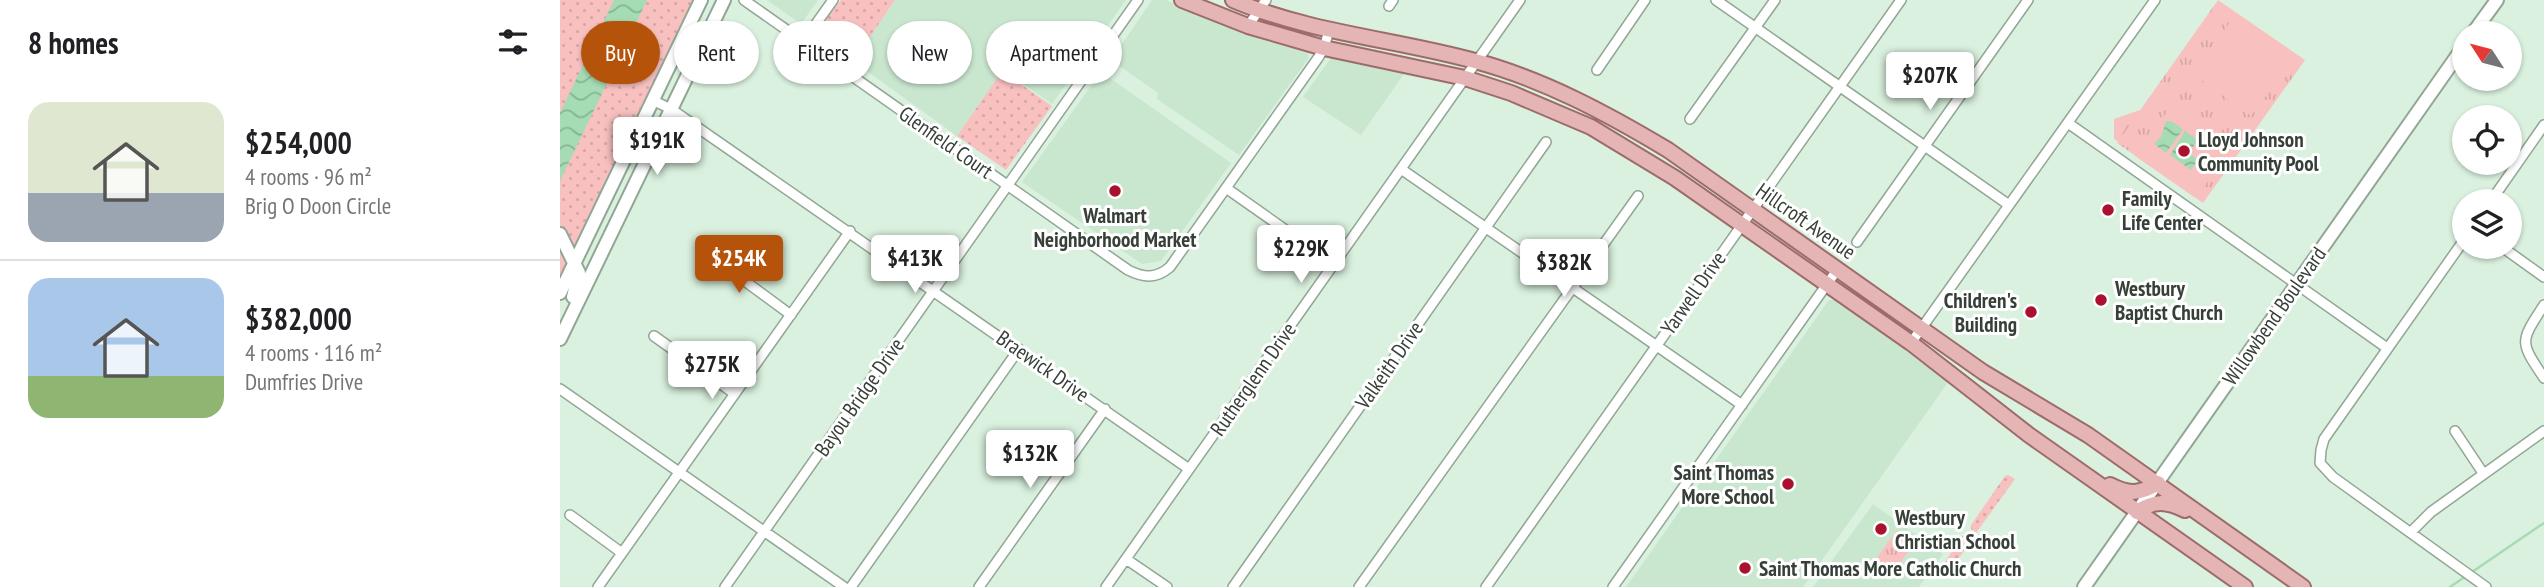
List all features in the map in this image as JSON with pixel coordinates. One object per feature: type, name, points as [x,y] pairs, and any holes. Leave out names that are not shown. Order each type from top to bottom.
[{"type":"main road","points":[[560,293],[701,0]]},
{"type":"main road","points":[[560,338],[724,0]]},
{"type":"main road","name":"Hillcroft Avenue","points":[[1182,0],[1248,26],[1324,47],[1465,78],[1522,97],[1591,127],[1675,178],[1911,343],[2029,435],[2245,587]]},
{"type":"main road","name":"Hillcroft Avenue","points":[[1233,0],[1262,5],[1329,30],[1392,41],[1477,61],[1569,96],[1624,123],[1668,150],[1983,372],[2088,435],[2303,587]]},
{"type":"main road","points":[[2482,21],[2497,0]]},
{"type":"main road","name":"Willowbend Boulevard","points":[[2084,587],[2452,63]]},
{"type":"main road","points":[[562,238],[575,241],[588,234]]},
{"type":"main road","points":[[560,338],[562,323],[579,280],[575,263],[562,238]]},
{"type":"main road","points":[[2080,472],[2133,493],[2158,483]]},
{"type":"main road","points":[[2137,512],[2151,503],[2168,503],[2217,526]]},
{"type":"street","name":"Glenfield Court","points":[[744,0],[774,21]]},
{"type":"street","points":[[818,21],[833,0]]},
{"type":"street","name":"Bayou Bridge Drive","points":[[725,587],[1138,0]]},
{"type":"street","name":"Rutherglenn Drive","points":[[1106,587],[1520,0]]},
{"type":"street","points":[[1597,69],[1646,0]]},
{"type":"street","points":[[1716,0],[2009,205]]},
{"type":"street","points":[[1690,119],[1774,0]]},
{"type":"street","name":"Yarwell Drive","points":[[1486,587],[1901,0]]},
{"type":"street","points":[[1857,242],[2028,0]]},
{"type":"street","points":[[1911,343],[2155,0]]},
{"type":"street","points":[[1248,26],[1262,5]]},
{"type":"street","points":[[1329,30],[1324,47],[1226,188],[1334,264]]},
{"type":"street","name":"Glenfield Court","points":[[863,84],[1128,270],[1150,277],[1163,273],[1170,267],[1226,188]]},
{"type":"street","name":"Braewick Drive","points":[[652,100],[671,109],[850,231],[1189,469]]},
{"type":"street","points":[[2068,122],[2387,348]]},
{"type":"street","points":[[2499,189],[2544,125]]},
{"type":"street","name":"Valkeith Drive","points":[[1233,587],[1546,142]]},
{"type":"street","points":[[1401,169],[1742,405]]},
{"type":"street","points":[[1359,587],[1638,196]]},
{"type":"street","points":[[598,587],[850,231]]},
{"type":"street","points":[[704,250],[791,315]]},
{"type":"street","points":[[2452,257],[2324,439],[2320,463],[2346,486],[2483,584]]},
{"type":"street","points":[[2519,259],[2544,277]]},
{"type":"street","points":[[1614,587],[1838,270]]},
{"type":"street","points":[[2544,305],[2524,339],[2528,354],[2544,378]]},
{"type":"street","points":[[654,336],[735,394]]},
{"type":"street","points":[[851,587],[1019,349]]},
{"type":"street","points":[[560,389],[844,587]]},
{"type":"street","points":[[979,587],[1105,410]]},
{"type":"street","points":[[2455,431],[2483,473]]},
{"type":"street","points":[[2411,532],[2431,512],[2544,431]]},
{"type":"street","points":[[570,515],[622,553]]},
{"type":"street","points":[[1126,559],[1167,587]]},
{"type":"shaded area","points":[[767,0],[818,0],[803,21],[797,21]]},
{"type":"shaded area","points":[[895,0],[1126,0],[1111,21],[986,21],[986,84],[993,84],[957,136],[873,75],[873,32]]},
{"type":"shaded area","points":[[1152,0],[1166,0],[1208,19],[1309,52],[1308,59],[1239,155],[1157,99],[1158,93],[1122,68],[1122,44]]},
{"type":"shaded area","points":[[1331,58],[1406,71],[1361,135],[1303,97]]},
{"type":"shaded area","points":[[1023,84],[1066,84],[1052,104]]},
{"type":"shaded area","points":[[1092,84],[1118,84],[1231,163],[1161,261],[1142,264],[1022,182]]},
{"type":"shaded area","name":"Saint Thomas More School","points":[[1829,300],[1834,300],[1949,381],[1803,587],[1626,587]]},
{"type":"shaded area","name":"Westbury Christian School","points":[[1873,504],[1943,554],[1919,587],[1813,587]]},
{"type":"green space","points":[[560,0],[694,0],[684,21],[674,21],[674,42],[660,71],[660,21],[581,21],[581,84],[654,84],[560,279]]},
{"type":"green space","points":[[841,0],[895,0],[873,32],[873,21],[825,21]]},
{"type":"green space","points":[[2218,0],[2305,60],[2203,203],[2117,143]]},
{"type":"green space","points":[[2232,19],[2291,61],[2251,116],[2193,74]]},
{"type":"green space","points":[[993,84],[1021,84],[1052,106],[1006,170],[957,136]]},
{"type":"green space","name":"Lloyd Johnson Community Pool","points":[[2172,105],[2180,110],[2183,106],[2213,127],[2210,131],[2232,147],[2196,198],[2135,156]]},
{"type":"green space","points":[[2143,109],[2174,174],[2114,139],[2114,119]]},
{"type":"green space","points":[[2008,475],[2015,479],[1976,533],[1971,529],[1971,525]]},
{"type":"green space","points":[[1897,530],[1915,543],[1889,578],[1874,567],[1873,563]]},
{"type":"green space","points":[[1966,535],[1972,540],[1948,573],[1943,565],[1962,536]]},
{"type":"water","points":[[614,0],[647,0],[637,21],[604,21]]},
{"type":"water","points":[[581,69],[581,84],[607,84],[560,181],[560,113]]},
{"type":"water","points":[[2166,121],[2171,121],[2183,129],[2166,153],[2154,144],[2161,137]]},
{"type":"water","points":[[2185,131],[2198,140],[2189,153],[2198,160],[2191,170],[2170,155]]},
{"type":"waterway","points":[[2450,587],[2544,523]]},
{"type":"place","name":"Lloyd Johnson Community Pool","points":[[2184,151]]},
{"type":"place","name":"Walmart Neighborhood Market","points":[[1115,191]]},
{"type":"place","name":"Family Life Center","points":[[2108,210]]},
{"type":"place","name":"Westbury Baptist Church","points":[[2101,300]]},
{"type":"place","name":"Children's Building","points":[[2031,312]]},
{"type":"place","name":"Saint Thomas More School","points":[[1788,484]]},
{"type":"place","name":"Westbury Christian School","points":[[1881,529]]},
{"type":"place","name":"Saint Thomas More Catholic Church","points":[[1745,568]]}]
